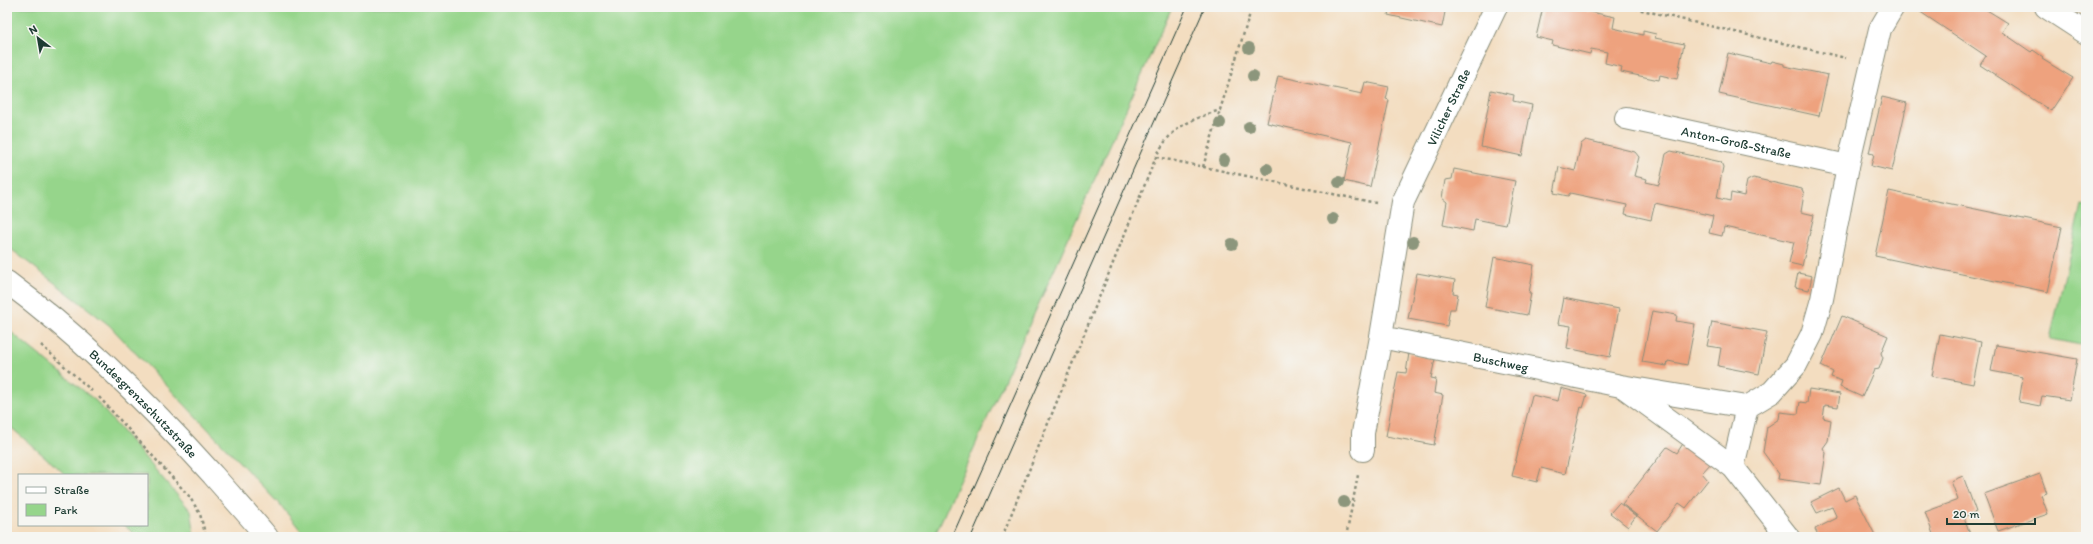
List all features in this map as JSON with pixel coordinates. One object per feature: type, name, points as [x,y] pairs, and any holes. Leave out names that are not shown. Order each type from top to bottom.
[{"type":"street","name":"Vilicher Straße","points":[[1402,208],[1496,7]]},
{"type":"street","points":[[1733,467],[1747,407],[1772,392],[1796,365],[1812,334],[1822,299],[1848,166],[1880,29],[1893,7]]},
{"type":"street","points":[[2046,7],[2086,33]]},
{"type":"street","name":"Anton-Groß-Straße","points":[[1626,118],[1848,166]]},
{"type":"street","points":[[1363,450],[1362,433],[1381,337],[1402,208]]},
{"type":"street","name":"Bundesgrenzschutzstraße","points":[[7,282],[41,307],[100,358],[187,446],[263,535]]},
{"type":"street","name":"Buschweg","points":[[1381,337],[1621,386],[1747,407]]},
{"type":"street","name":"Buschweg","points":[[1621,386],[1733,467],[1782,527],[1788,537]]},
{"type":"path","points":[[1204,168],[1220,110],[1252,7]]},
{"type":"path","points":[[1630,7],[1872,64]]},
{"type":"path","points":[[1002,537],[1162,144],[1179,127],[1220,110]]},
{"type":"path","points":[[1156,157],[1402,208]]},
{"type":"path","points":[[39,344],[98,396],[189,496],[200,514],[206,537]]},
{"type":"path","points":[[1346,537],[1363,450]]},
{"type":"green space","points":[[7,7],[1172,7],[934,537],[306,537],[282,507],[109,325],[7,246]]},
{"type":"green space","points":[[2081,205],[2086,206],[2086,346],[2050,339]]},
{"type":"green space","points":[[7,329],[96,401],[191,511],[195,537],[138,537],[125,526],[148,526],[148,474],[65,474],[7,424]]},
{"type":"building","points":[[1390,7],[1446,7],[1442,27],[1388,15]]},
{"type":"building","points":[[1543,7],[1586,8],[1586,11],[1615,17],[1613,28],[1643,35],[1643,31],[1656,34],[1655,38],[1684,44],[1677,79],[1660,75],[1659,80],[1621,72],[1622,67],[1605,63],[1607,52],[1591,49],[1590,54],[1552,45],[1553,41],[1536,37]]},
{"type":"building","points":[[1917,7],[1982,7],[2008,23],[2002,32],[2031,52],[2033,50],[2043,57],[2042,59],[2073,78],[2051,111],[1980,65],[1986,56],[1916,9]]},
{"type":"building","points":[[1728,53],[1771,63],[1772,61],[1784,64],[1784,66],[1828,75],[1819,116],[1719,94]]},
{"type":"building","points":[[1278,76],[1362,94],[1365,82],[1389,87],[1386,99],[1389,100],[1370,187],[1344,181],[1352,142],[1267,123]]},
{"type":"building","points":[[1491,90],[1514,95],[1513,101],[1532,105],[1522,156],[1481,147]]},
{"type":"building","points":[[1882,97],[1907,103],[1892,171],[1871,166],[1874,154],[1869,153]]},
{"type":"building","points":[[1586,140],[1635,152],[1639,157],[1634,176],[1647,179],[1646,182],[1659,185],[1666,154],[1671,151],[1721,162],[1723,167],[1717,198],[1730,201],[1731,193],[1744,196],[1747,181],[1753,178],[1802,189],[1804,194],[1801,212],[1814,215],[1802,266],[1789,263],[1794,242],[1724,227],[1722,236],[1709,233],[1713,216],[1655,203],[1651,220],[1625,214],[1627,205],[1570,193],[1568,196],[1554,193],[1559,167],[1575,171],[1581,144]]},
{"type":"building","points":[[1454,169],[1515,181],[1506,225],[1475,219],[1473,231],[1443,225],[1447,202],[1442,198],[1445,180],[1452,179]]},
{"type":"building","points":[[1889,191],[2062,227],[2048,292],[1875,256]]},
{"type":"building","points":[[1494,257],[1534,265],[1527,315],[1485,307]]},
{"type":"building","points":[[1417,273],[1455,280],[1453,293],[1458,294],[1455,309],[1450,309],[1447,326],[1408,319]]},
{"type":"building","points":[[1798,273],[1812,276],[1809,290],[1795,287]]},
{"type":"building","points":[[1563,298],[1619,309],[1610,357],[1567,348],[1571,326],[1558,324]]},
{"type":"building","points":[[1652,311],[1677,315],[1676,321],[1695,324],[1687,365],[1668,361],[1667,366],[1642,362]]},
{"type":"building","points":[[1842,316],[1888,336],[1881,353],[1883,358],[1879,369],[1874,370],[1862,397],[1840,387],[1842,381],[1831,377],[1833,372],[1821,366]]},
{"type":"building","points":[[1712,322],[1767,332],[1759,374],[1718,366],[1721,348],[1707,346]]},
{"type":"building","points":[[1940,334],[1981,342],[1973,384],[1932,376]]},
{"type":"building","points":[[1996,345],[2077,359],[2070,400],[2042,396],[2040,406],[2019,402],[2023,377],[1991,371]]},
{"type":"building","points":[[1409,353],[1435,359],[1431,378],[1436,379],[1434,393],[1443,395],[1434,445],[1386,436],[1398,372],[1406,373]]},
{"type":"building","points":[[1561,388],[1587,395],[1583,408],[1581,407],[1565,474],[1541,468],[1537,482],[1512,476],[1532,395],[1558,401]]},
{"type":"building","points":[[1809,389],[1840,394],[1838,407],[1825,405],[1823,418],[1831,420],[1828,441],[1823,448],[1826,453],[1821,485],[1778,479],[1779,474],[1763,452],[1767,427],[1779,419],[1780,412],[1798,414],[1800,402],[1807,403]]},
{"type":"building","points":[[1684,442],[1711,463],[1702,473],[1708,480],[1686,508],[1679,503],[1657,531],[1622,504],[1667,447],[1677,453]]},
{"type":"building","points":[[2040,474],[2047,493],[2041,495],[2048,514],[1998,531],[1984,494]]},
{"type":"building","points":[[1963,476],[1976,512],[1964,517],[1971,537],[1934,537],[1925,512],[1958,500],[1951,481]]},
{"type":"building","points":[[1839,488],[1845,500],[1855,495],[1876,537],[1819,537],[1815,529],[1837,518],[1832,507],[1817,513],[1811,502]]},
{"type":"building","points":[[1619,503],[1636,516],[1628,527],[1610,513]]},
{"type":"tram line","points":[[952,537],[1187,7]]},
{"type":"tram line","points":[[971,537],[1205,7]]}]
